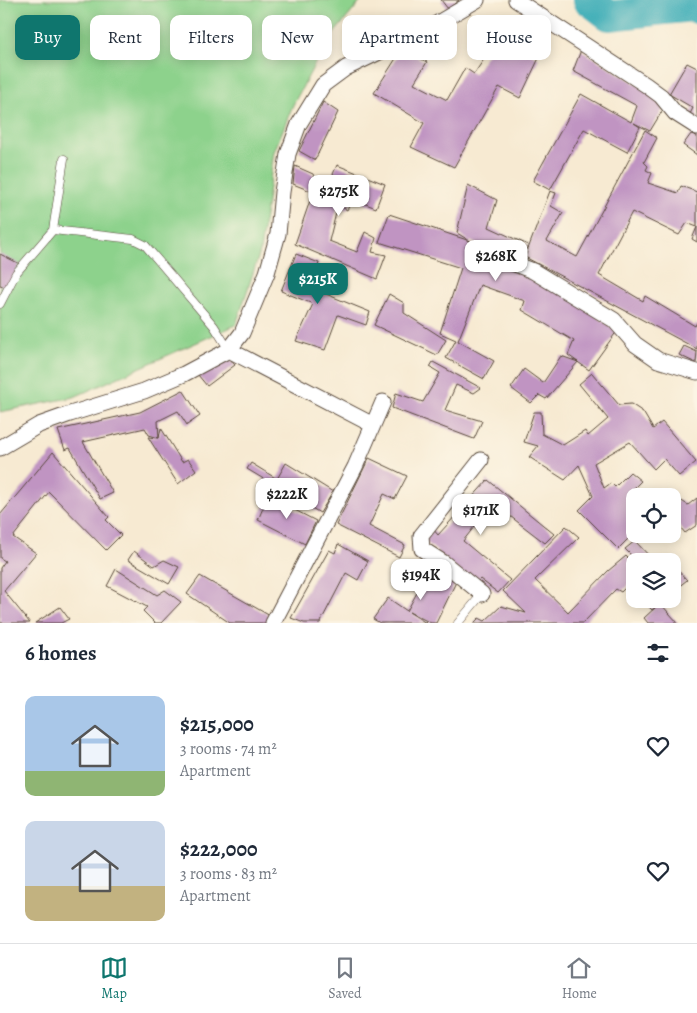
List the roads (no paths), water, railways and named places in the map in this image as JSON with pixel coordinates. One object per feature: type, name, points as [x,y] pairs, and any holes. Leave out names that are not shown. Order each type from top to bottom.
[{"type":"street","points":[[0,448],[39,426],[70,414],[144,391],[184,374],[229,350],[242,333],[267,273],[278,234],[288,154],[299,124],[323,85],[346,68],[431,27],[477,0]]},
{"type":"street","points":[[516,0],[662,96],[674,113],[697,128]]},
{"type":"street","points":[[482,250],[533,271],[614,320],[635,344],[658,360],[697,372]]},
{"type":"street","points":[[229,350],[373,425]]},
{"type":"street","points":[[273,623],[355,467],[383,402]]},
{"type":"street","points":[[481,460],[420,536],[422,549],[444,563],[482,594]]},
{"type":"lane","points":[[0,304],[16,273],[52,230],[64,159]]},
{"type":"lane","points":[[52,230],[133,239],[145,245],[214,326],[229,350]]},
{"type":"lane","points":[[458,623],[482,594]]},
{"type":"waterway","points":[[588,0],[609,16],[692,7],[697,9]]}]
